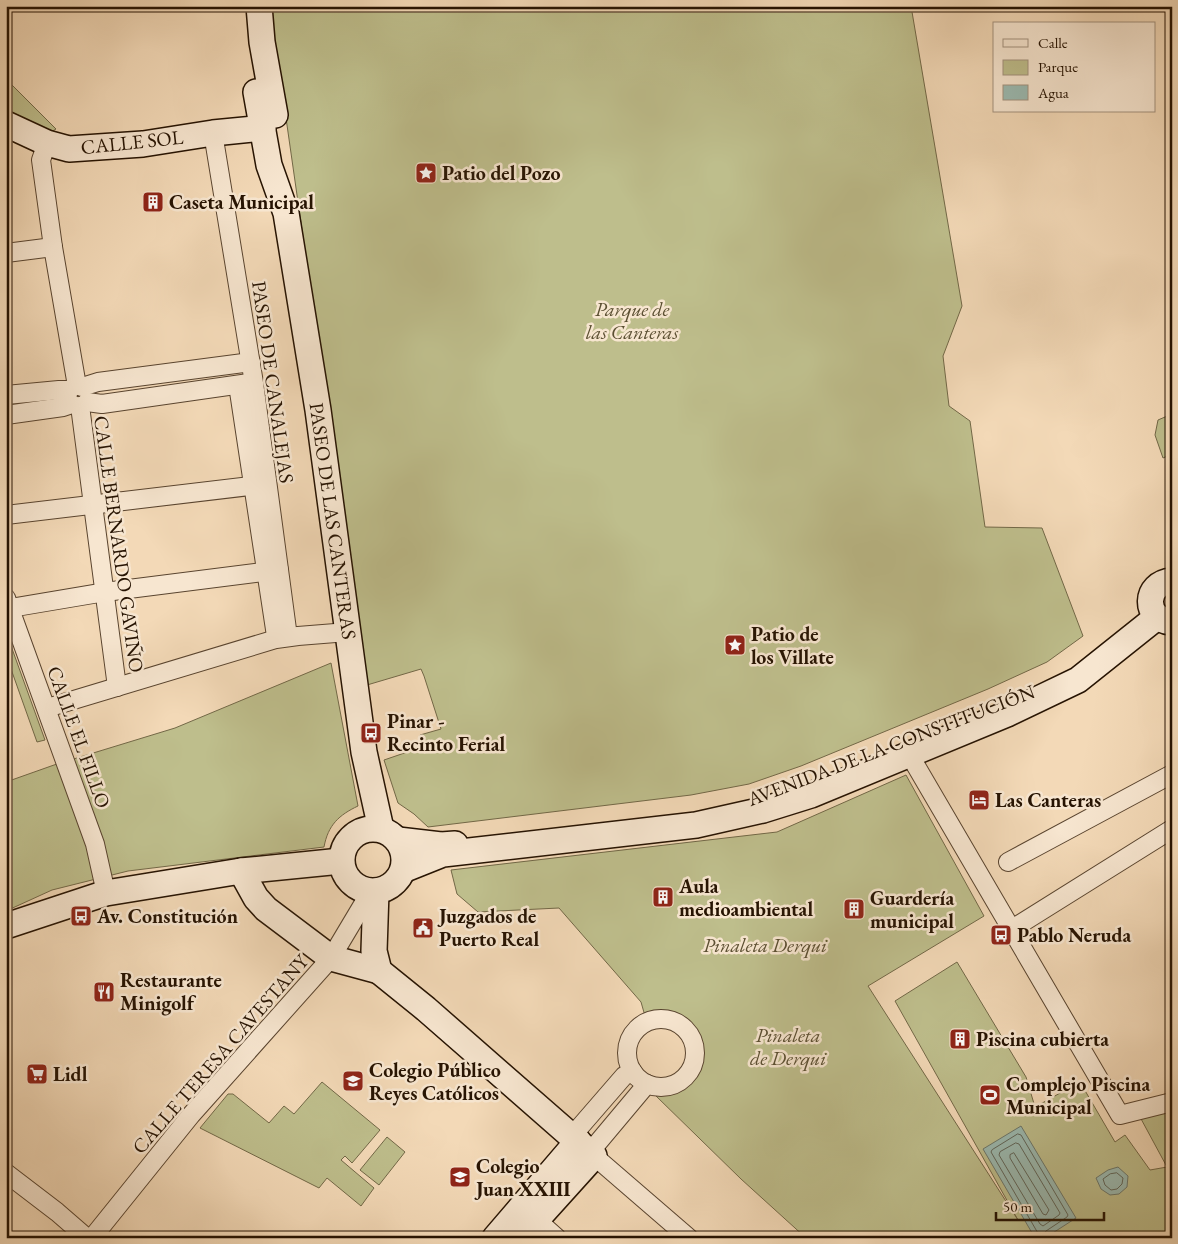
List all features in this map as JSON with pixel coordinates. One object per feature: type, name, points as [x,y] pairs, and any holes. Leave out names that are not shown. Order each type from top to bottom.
[{"type":"street","points":[[258,6],[264,89],[276,169]]},
{"type":"street","points":[[264,89],[268,115],[263,128],[272,139],[276,169]]},
{"type":"street","points":[[264,89],[221,132],[276,169]]},
{"type":"street","name":"CALLE SOL","points":[[6,124],[47,144],[61,148],[86,149],[143,144],[221,132],[263,128]]},
{"type":"street","name":"PASEO DE CANALEJAS","points":[[221,132],[251,362],[242,384],[260,484],[282,638]]},
{"type":"street","name":"CALLE BERNARDO GAVIÑO","points":[[47,144],[41,160],[53,247],[78,396],[106,592],[117,687]]},
{"type":"street","name":"PASEO DE LAS CANTERAS","points":[[276,169],[287,196],[286,213],[318,410],[364,752],[389,834]]},
{"type":"street","points":[[6,253],[53,247]]},
{"type":"street","points":[[6,414],[63,407],[98,382],[251,362]]},
{"type":"street","points":[[6,395],[59,390],[102,404],[242,384],[230,365]]},
{"type":"street","points":[[6,515],[260,484]]},
{"type":"street","points":[[8,603],[272,571]]},
{"type":"street","points":[[1160,615],[1151,594],[1165,582],[1172,581]]},
{"type":"street","name":"CALLE EL FILLO","points":[[8,603],[95,844],[106,893]]},
{"type":"street","name":"AVENIDA DE LA CONSTITUCIÓN","points":[[403,870],[443,854],[696,826],[763,810],[811,795],[1007,714],[1078,680],[1160,615]]},
{"type":"street","name":"AVENIDA DE LA CONSTITUCIÓN","points":[[389,834],[441,845],[692,813],[739,805],[784,792],[1005,704],[1058,679],[1113,638],[1160,615]]},
{"type":"street","points":[[47,708],[282,638],[348,632]]},
{"type":"street","points":[[911,755],[1120,1115],[1172,1102]]},
{"type":"street","points":[[1008,862],[1172,774]]},
{"type":"street","points":[[371,828],[389,834],[403,849],[405,859],[403,870],[399,878],[385,889],[373,891],[362,889],[351,882],[343,870],[341,862],[342,852],[346,843],[361,830],[371,828]]},
{"type":"street","points":[[1012,929],[1172,830]]},
{"type":"street","points":[[6,926],[106,893],[241,871],[341,862]]},
{"type":"street","points":[[241,871],[256,898],[266,909],[331,958],[379,971],[426,1009],[689,1238]]},
{"type":"street","points":[[373,891],[374,951],[379,971]]},
{"type":"street","name":"CALLE TERESA CAVESTANY","points":[[101,1234],[182,1125],[331,958],[373,891]]},
{"type":"street","points":[[663,1019],[680,1025],[689,1034],[694,1045],[694,1059],[688,1073],[677,1083],[670,1086],[647,1084],[633,1072],[628,1060],[627,1048],[632,1036],[640,1026],[651,1021],[663,1019]]},
{"type":"street","points":[[495,1238],[525,1225],[583,1146],[624,1076],[633,1072]]},
{"type":"street","points":[[583,1146],[647,1084]]},
{"type":"street","points":[[6,1173],[57,1212],[87,1238]]},
{"type":"street","points":[[525,1225],[557,1238]]},
{"type":"green space","name":"Parque de las Canteras","points":[[270,6],[911,6],[962,306],[943,356],[949,406],[970,421],[985,527],[1042,528],[1083,636],[1047,662],[988,689],[801,766],[749,784],[691,795],[428,827],[398,803],[384,760],[422,747],[420,735],[441,729],[421,669],[367,685]]},
{"type":"green space","points":[[6,79],[56,129],[48,134],[6,112]]},
{"type":"green space","points":[[1172,414],[1172,454],[1163,458],[1155,435],[1158,420]]},
{"type":"green space","points":[[6,632],[45,740],[37,742],[6,655]]},
{"type":"green space","points":[[331,663],[358,806],[345,813],[335,822],[328,833],[324,847],[128,871],[52,890],[6,911],[6,782],[54,765],[175,728]]},
{"type":"green space","name":"Pinaleta Derqui","points":[[906,775],[984,916],[868,986],[1018,1220],[895,1001],[957,962],[1026,1077],[1035,1107],[1080,1082],[1115,1142],[1125,1135],[1150,1170],[1167,1167],[1140,1117],[1172,1111],[1172,1238],[806,1238],[741,1179],[656,1096],[683,1086],[691,1078],[694,1035],[691,1028],[679,1017],[661,1014],[645,1016],[641,1002],[559,908],[478,912],[457,894],[451,870],[777,832]]},
{"type":"green space","points":[[322,1082],[380,1130],[352,1163],[345,1156],[341,1160],[374,1188],[361,1206],[327,1178],[319,1188],[200,1128],[228,1094],[233,1094],[269,1123],[284,1106],[294,1114]]},
{"type":"green space","points":[[387,1137],[405,1152],[379,1185],[360,1170]]},
{"type":"water","points":[[1021,1126],[1076,1218],[1045,1238],[1035,1238],[983,1149]]},
{"type":"water","points":[[1118,1167],[1128,1176],[1127,1187],[1119,1194],[1110,1195],[1101,1189],[1096,1178],[1108,1170]]},
{"type":"place","name":"Patio del Pozo","points":[[426,173]]},
{"type":"place","name":"Caseta Municipal","points":[[153,202]]},
{"type":"place","name":"Patio de los Villate","points":[[735,645]]},
{"type":"place","name":"Pinar - Recinto Ferial","points":[[371,733]]},
{"type":"place","name":"Las Canteras","points":[[979,800]]},
{"type":"place","name":"Aula medioambiental","points":[[663,897]]},
{"type":"place","name":"Guardería municipal","points":[[854,909]]},
{"type":"place","name":"Av. Constitución","points":[[81,916]]},
{"type":"place","name":"Juzgados de Puerto Real","points":[[423,928]]},
{"type":"place","name":"Pablo Neruda","points":[[1001,935]]},
{"type":"place","name":"Restaurante Minigolf","points":[[104,992]]},
{"type":"place","name":"Piscina cubierta","points":[[960,1039]]},
{"type":"place","name":"Lidl","points":[[37,1074]]},
{"type":"place","name":"Colegio Público Reyes Católicos","points":[[353,1081]]},
{"type":"place","name":"Complejo Piscina Municipal","points":[[990,1095]]},
{"type":"place","name":"Colegio Juan XXIII","points":[[460,1177]]},
{"type":"park label","name":"Pinaleta de Derqui","points":[[788,1046]]}]
